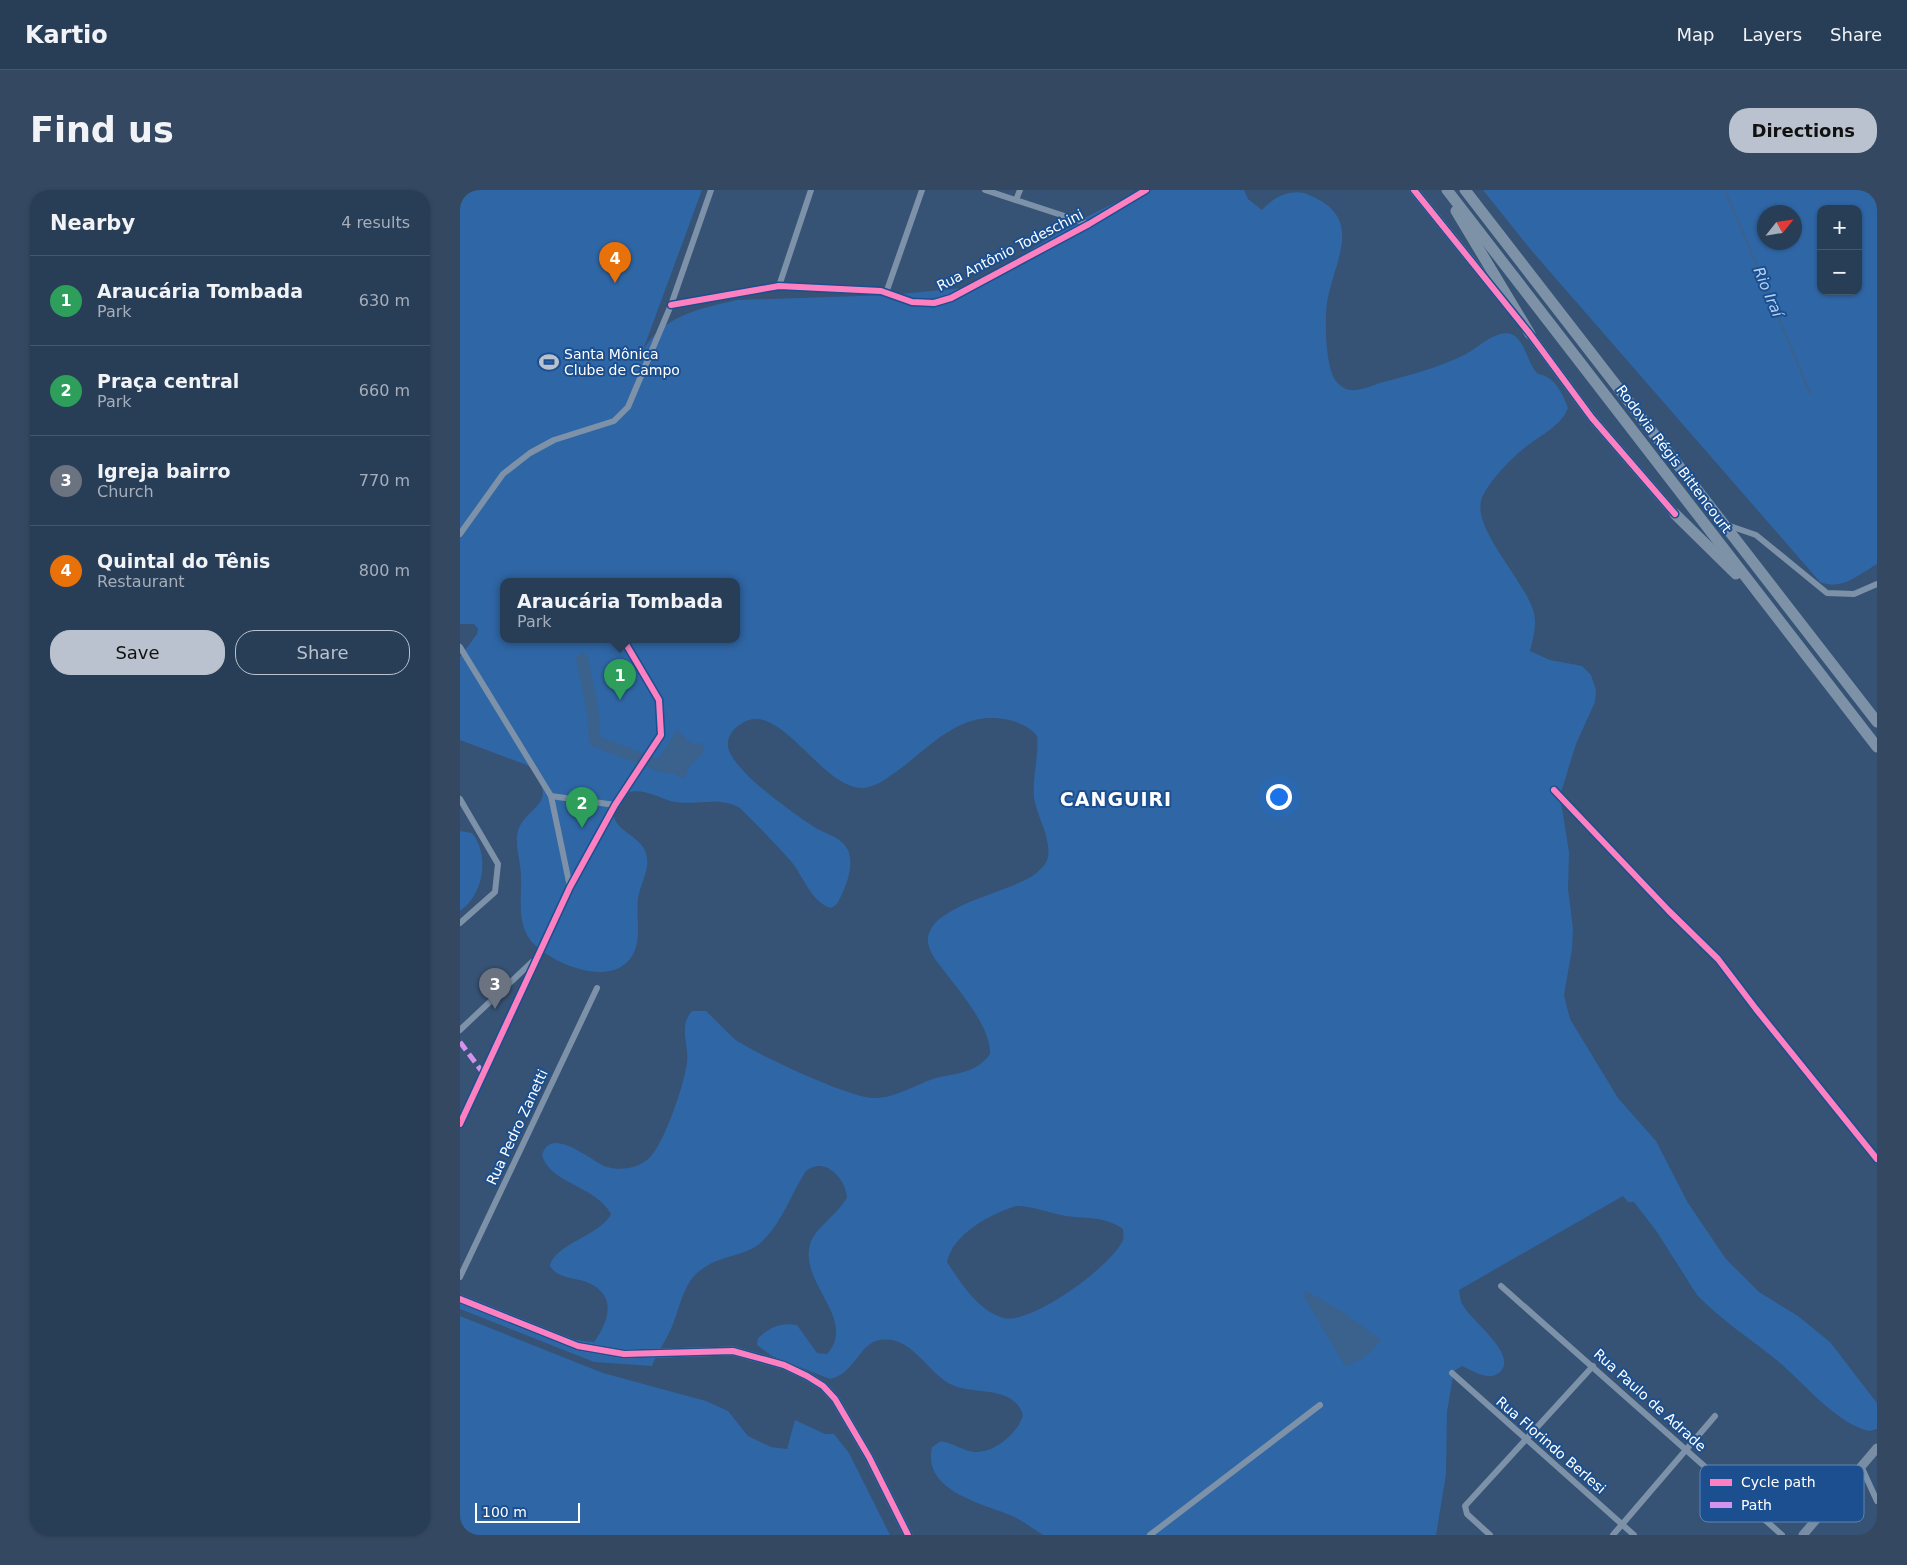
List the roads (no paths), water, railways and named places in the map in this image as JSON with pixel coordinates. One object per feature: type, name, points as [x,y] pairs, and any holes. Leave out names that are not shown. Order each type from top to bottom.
[{"type":"highway","points":[[1443,190],[1530,334]]},
{"type":"highway","name":"Rodovia Régis Bittencourt","points":[[1447,190],[1877,747]]},
{"type":"highway","name":"Rodovia Régis Bittencourt","points":[[1465,190],[1877,722]]},
{"type":"highway","points":[[1675,514],[1758,595]]},
{"type":"main road","points":[[1414,190],[1530,334],[1592,418],[1675,514]]},
{"type":"main road","points":[[460,1299],[578,1346],[596,1350],[624,1354],[733,1351],[784,1365],[807,1376],[823,1386],[835,1399],[869,1457],[908,1535]]},
{"type":"main road","points":[[1861,1465],[1877,1448]]},
{"type":"main road","points":[[1803,1535],[1814,1522]]},
{"type":"street","points":[[460,534],[503,474],[530,453],[554,440],[614,421],[628,407],[671,305],[710,190]]},
{"type":"street","points":[[779,286],[812,190]]},
{"type":"street","points":[[886,293],[922,190]]},
{"type":"street","points":[[985,190],[1090,224]]},
{"type":"street","points":[[1016,200],[1020,190]]},
{"type":"street","points":[[1131,198],[1134,190]]},
{"type":"street","name":"Rua Antônio Todeschini","points":[[671,305],[779,286],[886,293],[912,302],[934,303],[951,298],[1090,224],[1146,190]]},
{"type":"street","points":[[1723,524],[1756,535],[1827,594],[1854,594],[1877,584]]},
{"type":"street","points":[[460,1124],[570,887],[615,805],[660,734],[659,700],[625,643]]},
{"type":"street","points":[[460,647],[551,796],[570,887]]},
{"type":"street","points":[[1554,790],[1669,911],[1718,959],[1877,1159]]},
{"type":"street","points":[[551,796],[615,805]]},
{"type":"street","points":[[460,799],[498,864],[495,892],[460,923]]},
{"type":"street","points":[[460,1030],[535,960]]},
{"type":"street","name":"Rua Pedro Zanetti","points":[[460,1277],[597,988]]},
{"type":"street","name":"Rua Paulo de Adrade","points":[[1501,1286],[1704,1465]]},
{"type":"street","points":[[1490,1535],[1467,1514],[1465,1506],[1593,1366]]},
{"type":"street","name":"Rua Florindo Berlesi","points":[[1452,1373],[1634,1535]]},
{"type":"street","points":[[1150,1535],[1320,1405]]},
{"type":"street","points":[[1613,1535],[1715,1416]]},
{"type":"street","points":[[1864,1474],[1877,1501]]},
{"type":"street","name":"Rua Paulo de Adrade","points":[[1767,1522],[1782,1535]]},
{"type":"waterway","name":"Rio Iraí","points":[[1725,190],[1810,393]]},
{"type":"waterway","points":[[582,659],[592,706],[595,741],[639,758]]},
{"type":"waterway","points":[[650,762],[666,767],[677,766],[698,749]]},
{"type":"place","name":"Quintal do Tênis","points":[[615,283]]},
{"type":"place","name":"Santa Mônica Clube de Campo","points":[[549,362]]},
{"type":"place","name":"Araucária Tombada","points":[[620,700]]},
{"type":"place","name":"Praça central","points":[[582,828]]},
{"type":"place","name":"Igreja bairro","points":[[495,1009]]},
{"type":"district","name":"CANGUIRI","points":[[1116,799]]}]
